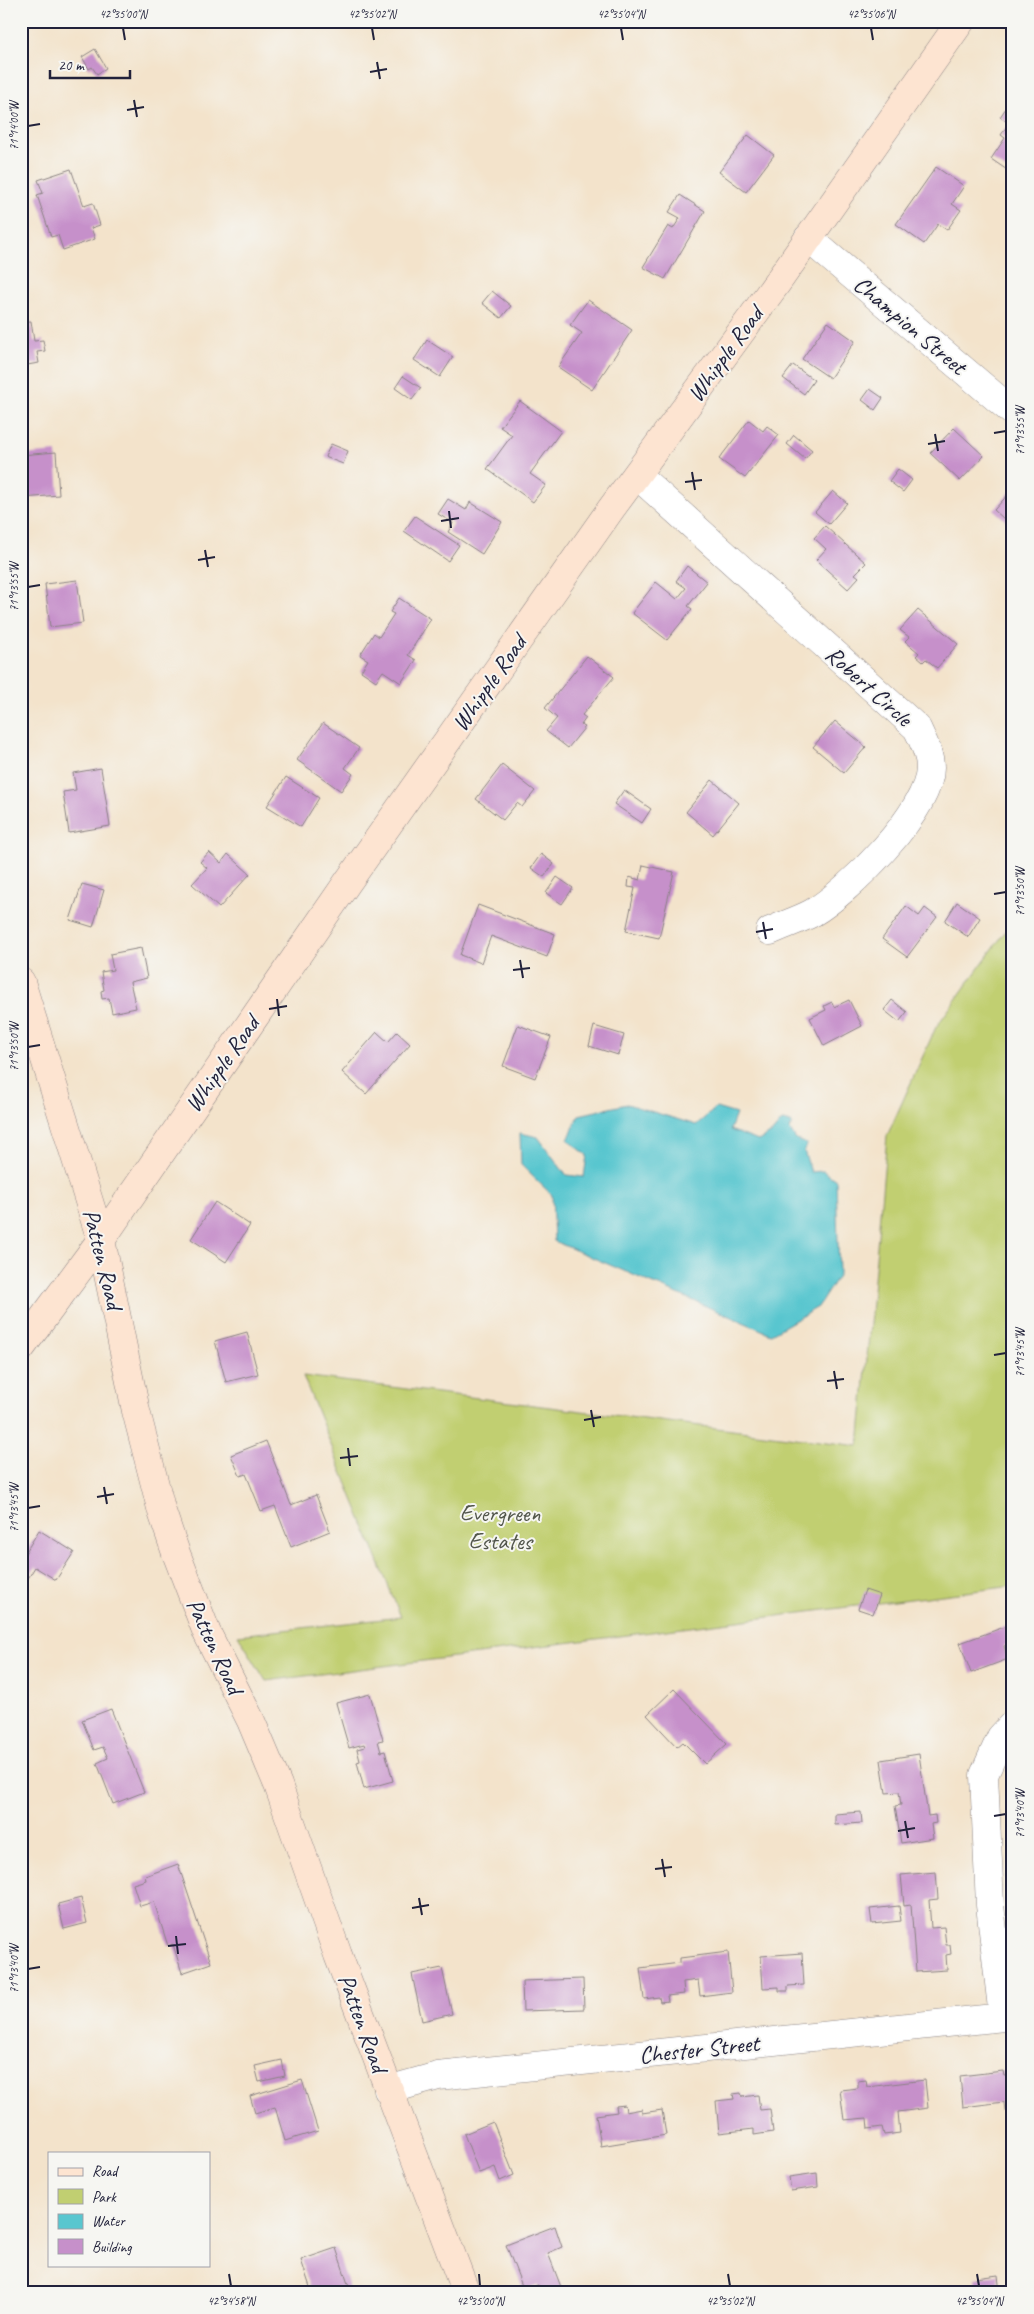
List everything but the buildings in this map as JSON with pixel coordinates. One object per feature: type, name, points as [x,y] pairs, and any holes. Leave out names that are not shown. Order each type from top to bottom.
[{"type":"street","name":"Whipple Road","points":[[21,1348],[101,1240],[347,883],[961,21]]},
{"type":"street","name":"Champion Street","points":[[808,238],[1013,412]]},
{"type":"street","name":"Robert Circle","points":[[637,475],[917,728],[926,748],[930,768],[926,790],[881,854],[849,887],[812,913],[770,931]]},
{"type":"street","name":"Patten Road","points":[[21,982],[101,1240],[136,1411],[162,1512],[204,1624],[251,1721],[278,1785],[316,1895],[388,2090],[466,2293]]},
{"type":"street","points":[[1008,2017],[990,1905],[984,1775],[1001,1737],[1013,1724]]},
{"type":"street","name":"Chester Street","points":[[388,2090],[438,2076],[1008,2017]]},
{"type":"green space","name":"Evergreen Estates","points":[[1013,921],[1013,1586],[266,1681],[238,1635],[401,1617],[303,1376],[859,1446],[887,1136],[936,1027]]},
{"type":"water","points":[[627,1104],[696,1125],[716,1108],[736,1114],[730,1130],[758,1141],[772,1133],[782,1121],[792,1123],[790,1130],[796,1140],[807,1144],[804,1151],[811,1172],[823,1171],[836,1180],[839,1274],[818,1307],[771,1334],[554,1241],[552,1195],[521,1165],[520,1133],[538,1137],[566,1175],[584,1177],[587,1155],[568,1140],[579,1115]]}]
